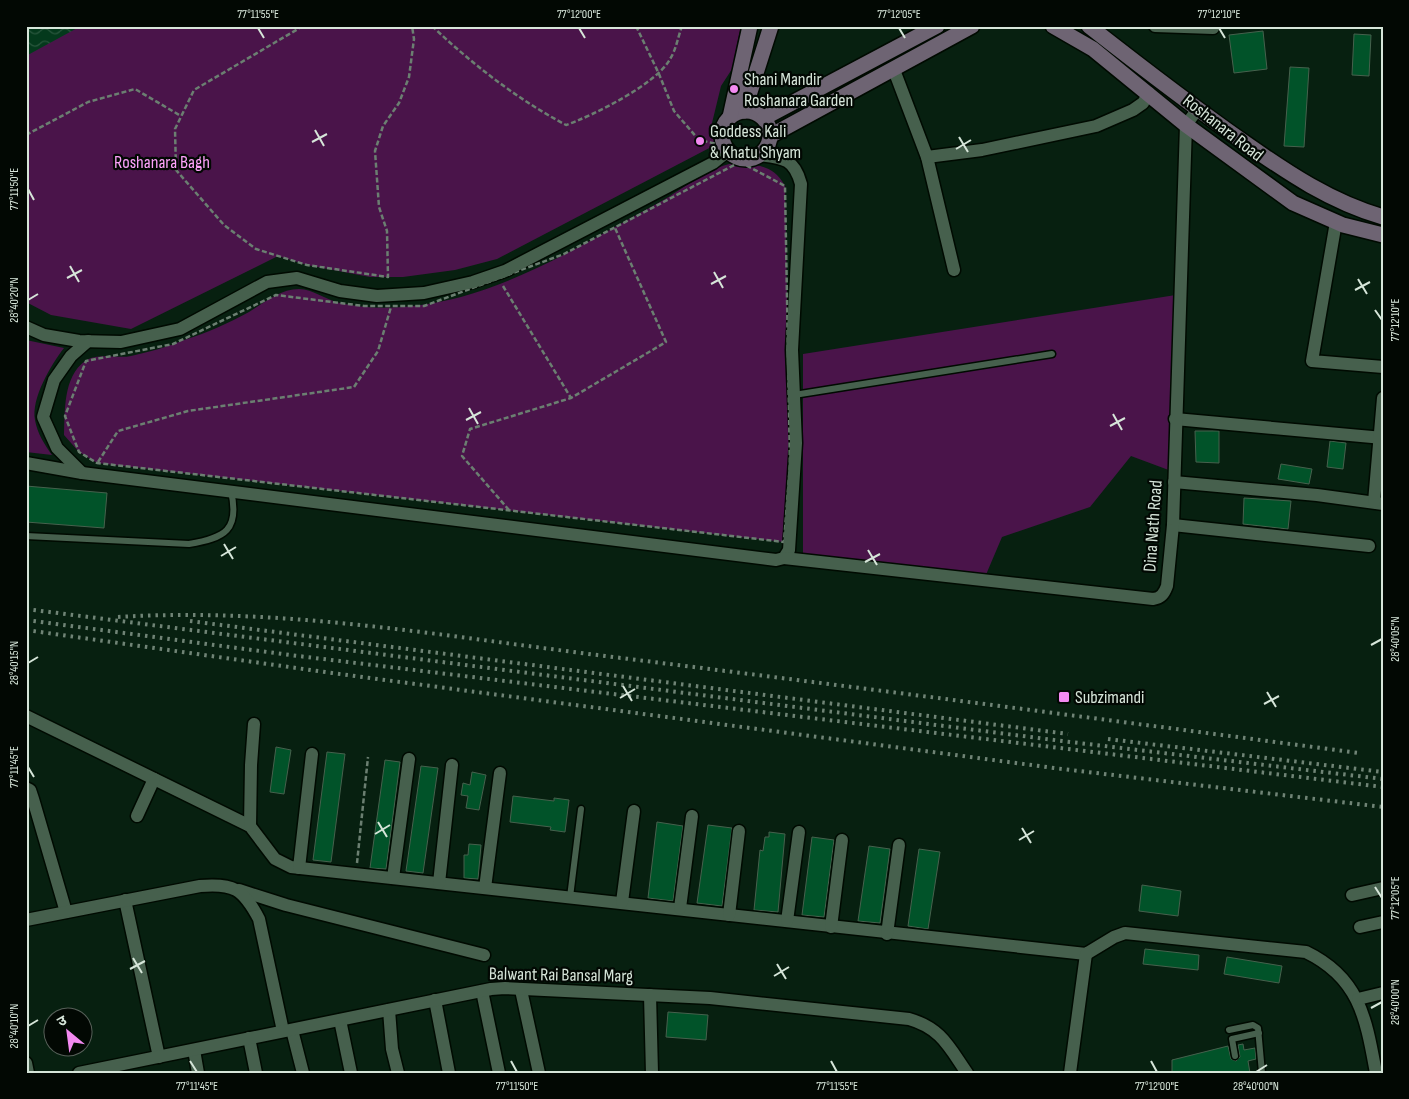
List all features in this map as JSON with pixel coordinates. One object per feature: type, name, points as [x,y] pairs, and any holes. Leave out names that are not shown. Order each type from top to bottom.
[{"type":"street","points":[[737,114],[750,26]]},
{"type":"street","points":[[26,327],[44,335],[88,341],[121,342],[180,329],[267,282],[297,278],[340,291],[377,296],[424,293],[473,282],[505,271],[713,163],[725,146],[723,126],[737,114],[771,26]]},
{"type":"street","points":[[764,118],[937,26]]},
{"type":"street","points":[[770,136],[972,26]]},
{"type":"street","name":"Roshanara Road","points":[[1053,26],[1093,49],[1186,125],[1274,190],[1301,207],[1336,222],[1383,235]]},
{"type":"street","name":"Roshanara Road","points":[[1089,26],[1197,110],[1297,179],[1347,204],[1383,217]]},
{"type":"street","points":[[1155,26],[1213,28]]},
{"type":"street","points":[[894,70],[927,157],[954,270]]},
{"type":"street","points":[[927,157],[982,150],[1096,126],[1132,110],[1143,103],[1149,93]]},
{"type":"street","points":[[1186,125],[1197,110]]},
{"type":"street","points":[[725,146],[741,159],[749,159],[759,155],[766,148],[770,136],[768,124],[764,118],[755,112],[737,114]]},
{"type":"street","name":"Dina Nath Road","points":[[26,463],[82,473],[776,560],[784,558],[1153,599],[1159,598],[1167,586],[1173,525],[1186,125]]},
{"type":"street","points":[[759,155],[786,159],[794,168],[801,184],[792,350],[796,443],[789,550],[784,558]]},
{"type":"street","points":[[1336,222],[1312,361],[1383,367]]},
{"type":"street","points":[[82,473],[57,448],[43,417],[54,380],[71,356],[88,341]]},
{"type":"street","points":[[1174,482],[1317,495],[1378,503],[1383,398]]},
{"type":"street","points":[[1176,419],[1381,438]]},
{"type":"street","points":[[1173,525],[1369,546]]},
{"type":"street","points":[[26,716],[250,826],[275,858],[287,866],[680,908],[888,934],[1086,954],[1114,937],[1126,933],[1306,952],[1323,960],[1340,976],[1358,999],[1365,1017],[1376,1073]]},
{"type":"street","points":[[250,826],[254,724]]},
{"type":"street","points":[[299,868],[312,754]]},
{"type":"street","points":[[393,878],[409,759]]},
{"type":"street","points":[[439,883],[452,765]]},
{"type":"street","points":[[485,888],[500,774]]},
{"type":"street","points":[[137,816],[154,779]]},
{"type":"street","points":[[26,788],[30,790],[33,798],[66,912]]},
{"type":"street","points":[[622,902],[634,811]]},
{"type":"street","points":[[680,908],[692,816]]},
{"type":"street","points":[[728,915],[739,832]]},
{"type":"street","points":[[787,921],[799,832]]},
{"type":"street","points":[[830,927],[842,840]]},
{"type":"street","points":[[888,934],[899,845]]},
{"type":"street","points":[[26,920],[200,886],[220,884],[286,905],[484,956]]},
{"type":"street","points":[[1352,895],[1383,888]]},
{"type":"street","points":[[239,890],[250,903],[259,919],[288,1030],[303,1073]]},
{"type":"street","points":[[125,900],[159,1057]]},
{"type":"street","points":[[1360,927],[1383,922]]},
{"type":"street","points":[[1070,1073],[1086,954]]},
{"type":"street","name":"Balwant Rai Bansal Marg","points":[[78,1073],[435,1000],[505,988],[710,998],[909,1019],[921,1023],[940,1035],[967,1073]]},
{"type":"street","points":[[521,990],[539,1073]]},
{"type":"street","points":[[482,991],[499,1073]]},
{"type":"street","points":[[1358,999],[1383,993]]},
{"type":"street","points":[[650,995],[652,1073]]},
{"type":"street","points":[[435,1000],[449,1073]]},
{"type":"street","points":[[389,1010],[392,1049],[398,1073]]},
{"type":"street","points":[[340,1020],[352,1073]]},
{"type":"street","points":[[249,1038],[256,1073]]},
{"type":"street","points":[[194,1050],[198,1073]]},
{"type":"street","points":[[26,1063],[28,1073]]},
{"type":"lane","points":[[794,395],[1052,354]]},
{"type":"lane","points":[[26,536],[189,544],[208,541],[218,537],[234,520],[235,510],[231,491]]},
{"type":"lane","points":[[570,897],[581,809]]},
{"type":"lane","points":[[1229,1030],[1253,1025],[1258,1028],[1260,1033],[1262,1073]]},
{"type":"lane","points":[[1235,1056],[1232,1039],[1260,1033]]},
{"type":"path","points":[[303,26],[194,90],[175,129],[176,170],[224,225],[256,249],[307,265],[388,277],[387,231],[379,206],[375,151],[383,126],[399,103],[409,77],[414,39],[412,26]]},
{"type":"path","points":[[432,26],[467,60],[546,115],[566,125],[590,117],[659,74],[670,59],[682,26]]},
{"type":"path","points":[[636,26],[674,111],[699,140],[725,146]]},
{"type":"path","points":[[26,135],[88,102],[135,89],[181,116]]},
{"type":"path","points":[[740,162],[786,186],[790,465],[784,542],[98,463],[79,452],[64,416],[86,361],[173,344],[276,295],[364,306],[424,306],[564,254],[740,162]]},
{"type":"path","points":[[510,511],[462,456],[470,429],[570,398],[666,342],[614,228]]},
{"type":"path","points":[[502,284],[570,398]]},
{"type":"path","points":[[98,463],[118,431],[188,411],[354,388],[378,351],[392,306]]},
{"type":"path","points":[[356,874],[368,757]]},
{"type":"green space","name":"Roshanara Bagh","points":[[26,26],[741,26],[732,69],[721,86],[712,123],[717,144],[497,259],[455,270],[403,277],[370,277],[307,265],[278,256],[131,329],[51,315],[26,302]]},
{"type":"green space","points":[[740,162],[766,168],[776,174],[785,186],[790,465],[784,542],[97,463],[79,452],[64,435],[65,405],[69,385],[78,368],[90,358],[131,356],[171,345],[226,324],[285,291],[304,289],[340,303],[385,308],[416,306],[461,297],[513,279],[563,255],[660,202],[709,172]]},
{"type":"green space","points":[[1182,294],[1182,475],[1131,456],[1090,507],[1002,537],[985,577],[803,556],[803,354]]},
{"type":"green space","points":[[26,340],[64,348],[43,382],[36,402],[35,420],[38,430],[52,455],[26,452]]},
{"type":"water","points":[[26,26],[81,26],[26,56]]},
{"type":"building","points":[[1263,31],[1267,69],[1234,73],[1229,35]]},
{"type":"building","points":[[1354,34],[1371,35],[1369,76],[1352,75]]},
{"type":"building","points":[[1290,67],[1309,68],[1304,147],[1284,146]]},
{"type":"building","points":[[1195,431],[1219,431],[1219,463],[1196,462]]},
{"type":"building","points":[[1330,441],[1346,443],[1343,469],[1327,467]]},
{"type":"building","points":[[1281,464],[1312,469],[1309,484],[1278,479]]},
{"type":"building","points":[[26,486],[107,493],[104,528],[26,522]]},
{"type":"building","points":[[1244,498],[1291,501],[1288,529],[1243,524]]},
{"type":"building","points":[[276,747],[291,750],[284,794],[270,792]]},
{"type":"building","points":[[327,752],[345,754],[331,862],[313,860]]},
{"type":"building","points":[[385,760],[400,762],[386,869],[370,868]]},
{"type":"building","points":[[421,766],[438,768],[423,873],[406,871]]},
{"type":"building","points":[[472,772],[486,775],[479,810],[466,808],[468,796],[461,795],[463,783],[470,785]]},
{"type":"building","points":[[513,796],[554,801],[554,798],[569,800],[565,832],[550,830],[551,827],[510,822]]},
{"type":"building","points":[[657,822],[683,826],[673,901],[648,898]]},
{"type":"building","points":[[708,825],[732,828],[722,906],[697,903]]},
{"type":"building","points":[[769,832],[785,834],[778,912],[754,910],[760,850],[763,851],[765,837],[769,837]]},
{"type":"building","points":[[812,837],[834,840],[824,917],[802,915]]},
{"type":"building","points":[[469,844],[481,845],[478,879],[464,878],[464,855],[468,855]]},
{"type":"building","points":[[869,846],[890,849],[880,923],[858,921]]},
{"type":"building","points":[[919,849],[940,852],[928,929],[908,926]]},
{"type":"building","points":[[1142,885],[1181,891],[1178,916],[1139,911]]},
{"type":"building","points":[[1145,949],[1199,955],[1198,970],[1143,964]]},
{"type":"building","points":[[1227,957],[1282,966],[1279,983],[1224,974]]},
{"type":"building","points":[[668,1012],[708,1015],[706,1040],[666,1037]]},
{"type":"building","points":[[1243,1044],[1244,1050],[1255,1048],[1256,1059],[1248,1061],[1250,1073],[1172,1073],[1172,1060],[1228,1046],[1231,1059],[1236,1061],[1240,1057],[1238,1045]]},
{"type":"railway","points":[[26,609],[1062,741],[1383,779]]},
{"type":"railway","points":[[118,617],[240,616],[362,625],[1359,753]]},
{"type":"railway","points":[[26,620],[290,655],[1383,787]]},
{"type":"railway","points":[[190,621],[1068,734]]},
{"type":"railway","points":[[26,630],[332,673],[1054,768],[1383,807]]},
{"type":"railway","points":[[1108,739],[1383,772]]},
{"type":"place","name":"Shani Mandir Roshanara Garden","points":[[734,89]]},
{"type":"place","name":"Goddess Kali & Khatu Shyam","points":[[700,141]]},
{"type":"place","name":"Subzimandi","points":[[1064,697]]}]
